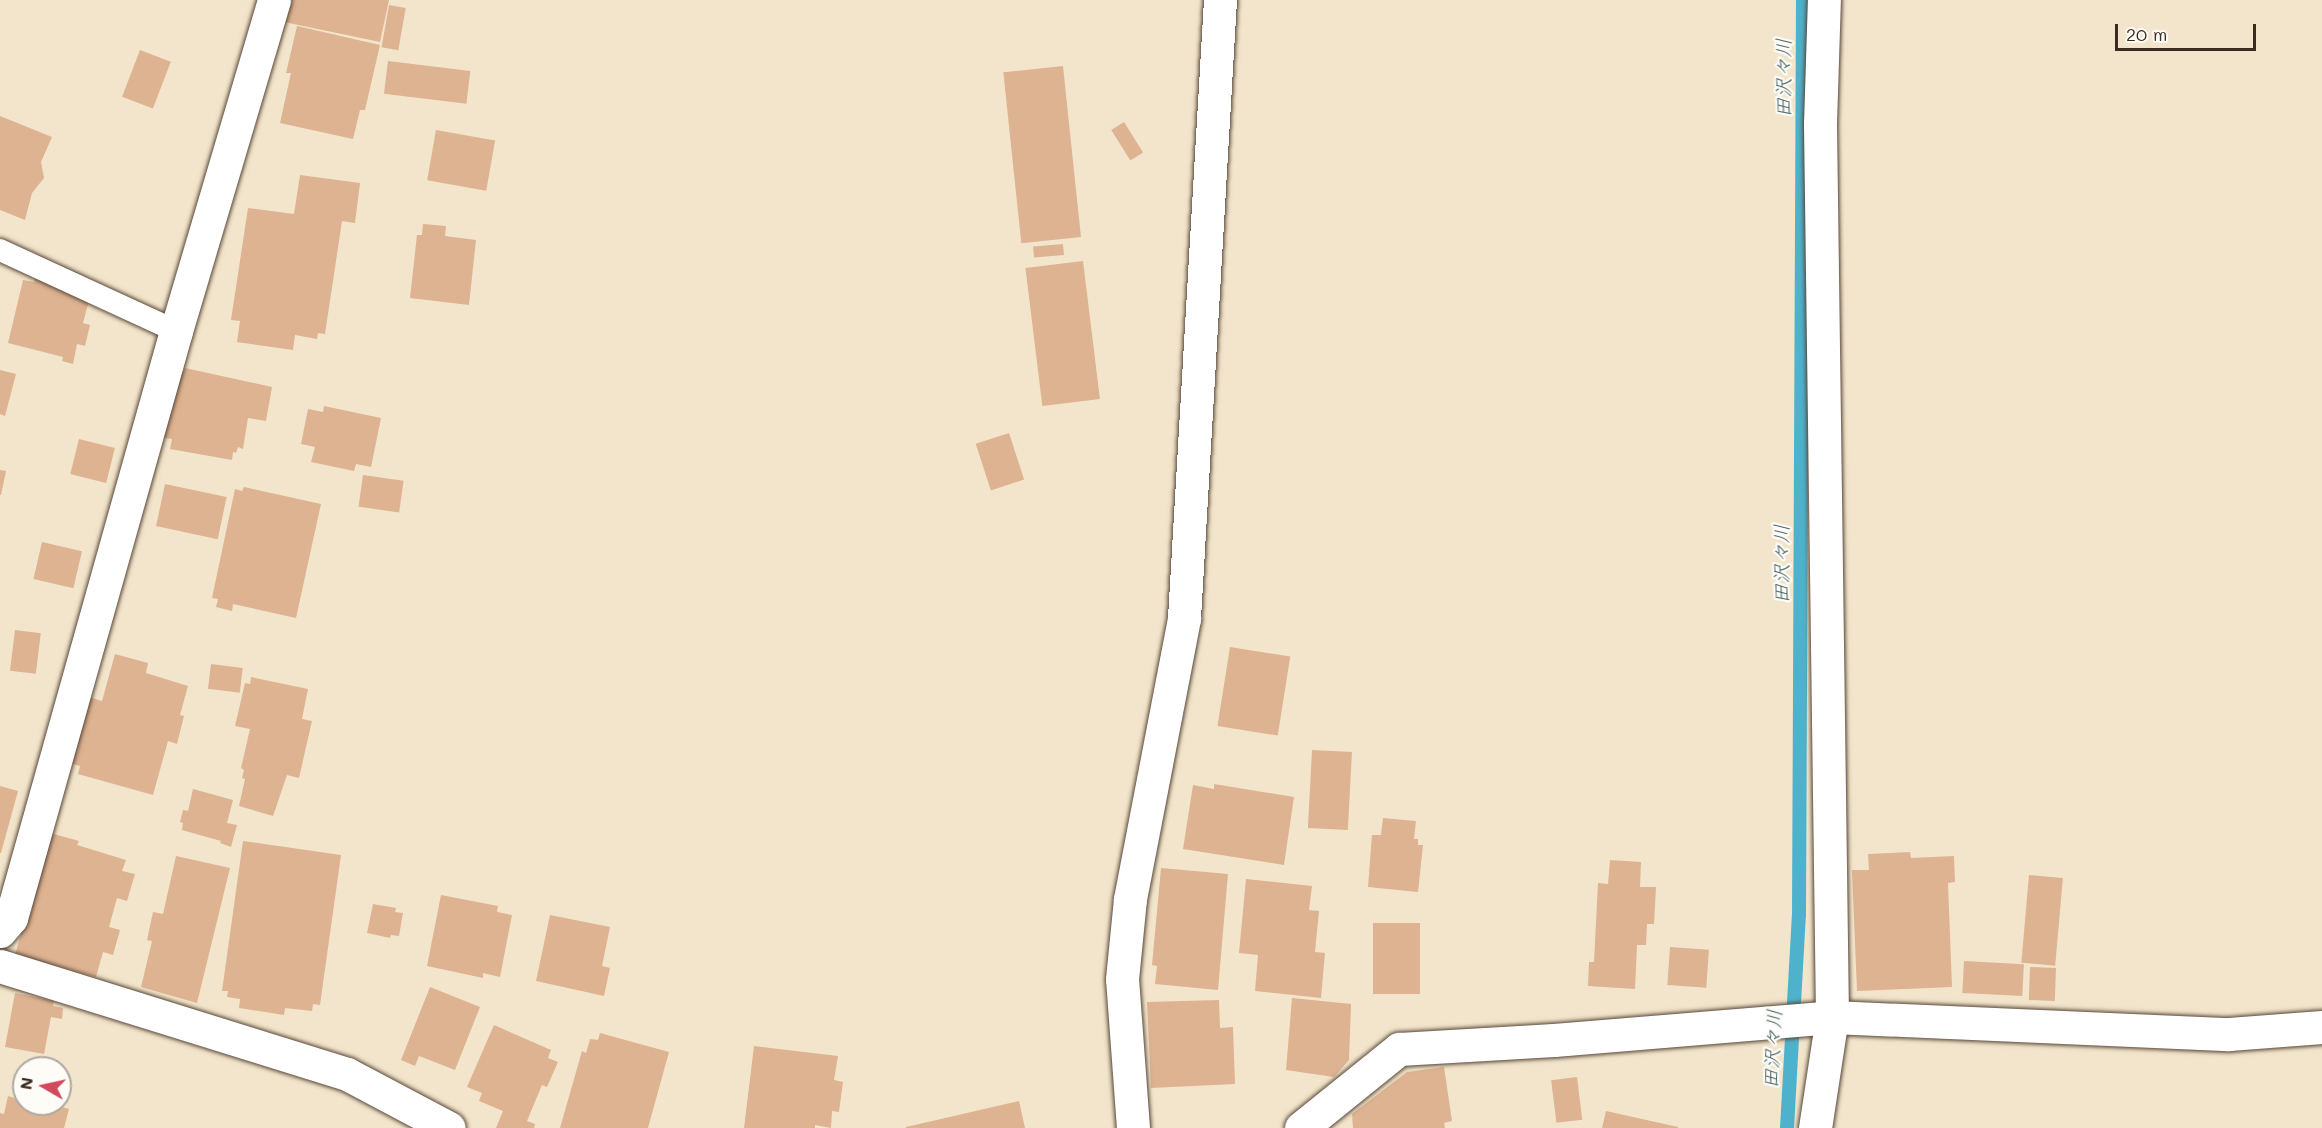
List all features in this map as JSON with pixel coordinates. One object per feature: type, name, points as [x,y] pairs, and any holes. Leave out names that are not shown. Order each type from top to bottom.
[{"type":"street","points":[[0,930],[11,918],[176,331],[274,0]]},
{"type":"street","points":[[1133,1128],[1122,979],[1130,899],[1184,618],[1220,0]]},
{"type":"street","points":[[1815,1128],[1828,1017],[1820,124],[1824,0]]},
{"type":"street","points":[[0,966],[347,1074],[449,1128]]},
{"type":"street","points":[[1301,1128],[1399,1049],[1828,1017],[2229,1034],[2322,1027]]},
{"type":"lane","points":[[0,250],[176,331]]},
{"type":"building","points":[[288,0],[389,0],[380,42],[284,22]]},
{"type":"building","points":[[389,5],[406,8],[398,50],[382,47]]},
{"type":"building","points":[[297,26],[380,45],[365,110],[360,110],[353,139],[280,123],[291,73],[286,73]]},
{"type":"building","points":[[140,50],[171,62],[153,109],[122,97]]},
{"type":"building","points":[[388,61],[470,71],[466,104],[384,94]]},
{"type":"building","points":[[1063,66],[1081,237],[1021,243],[1003,72]]},
{"type":"building","points":[[0,116],[52,137],[41,162],[44,178],[32,193],[25,220],[0,210]]},
{"type":"building","points":[[1124,122],[1143,153],[1130,160],[1111,130]]},
{"type":"building","points":[[436,130],[495,140],[486,191],[427,180]]},
{"type":"building","points":[[300,175],[360,183],[355,223],[342,221],[325,334],[318,333],[317,339],[295,335],[293,350],[237,342],[240,321],[231,320],[248,208],[294,214]]},
{"type":"building","points":[[423,224],[446,226],[445,236],[476,240],[469,305],[410,298],[417,235],[422,235]]},
{"type":"building","points":[[1063,244],[1064,255],[1034,258],[1033,247]]},
{"type":"building","points":[[1083,261],[1100,399],[1042,406],[1025,268]]},
{"type":"building","points":[[36,275],[90,297],[83,323],[90,325],[85,346],[77,344],[73,364],[62,361],[63,357],[8,343],[23,280],[34,282]]},
{"type":"building","points":[[185,368],[272,387],[266,421],[248,418],[243,449],[238,447],[236,453],[233,452],[232,460],[170,449],[172,439],[158,437],[177,372],[183,373]]},
{"type":"building","points":[[0,370],[16,374],[5,416],[0,414]]},
{"type":"building","points":[[324,406],[381,418],[371,467],[356,464],[354,471],[311,462],[315,447],[301,444],[308,409],[323,412]]},
{"type":"building","points":[[1009,433],[1024,480],[991,490],[976,444]]},
{"type":"building","points":[[79,439],[115,448],[106,483],[70,474]]},
{"type":"building","points":[[0,470],[6,471],[1,495],[0,495]]},
{"type":"building","points":[[363,475],[404,481],[399,512],[359,507]]},
{"type":"building","points":[[165,484],[227,497],[218,539],[156,526]]},
{"type":"building","points":[[244,487],[321,504],[296,618],[233,604],[232,611],[216,607],[218,599],[212,598],[235,489],[242,491]]},
{"type":"building","points":[[42,542],[82,551],[73,588],[33,579]]},
{"type":"building","points":[[15,630],[41,633],[36,674],[10,671]]},
{"type":"building","points":[[1230,647],[1290,657],[1278,736],[1217,726]]},
{"type":"building","points":[[115,654],[148,663],[146,673],[188,686],[180,715],[184,716],[177,744],[168,741],[153,795],[78,774],[80,766],[67,762],[86,696],[102,701]]},
{"type":"building","points":[[211,664],[243,668],[240,693],[208,689]]},
{"type":"building","points":[[251,677],[308,689],[302,719],[312,721],[299,778],[287,775],[273,816],[239,806],[245,779],[242,778],[244,770],[241,768],[250,729],[235,726],[245,683],[250,684]]},
{"type":"building","points":[[1312,750],[1352,752],[1348,830],[1308,828]]},
{"type":"building","points":[[1214,784],[1294,797],[1284,865],[1183,849],[1193,785],[1214,789]]},
{"type":"building","points":[[0,786],[18,791],[1,853],[0,853]]},
{"type":"building","points":[[193,789],[233,800],[227,823],[237,825],[231,847],[220,843],[221,841],[182,830],[183,823],[180,822],[183,810],[188,811]]},
{"type":"building","points":[[1383,818],[1416,821],[1414,839],[1418,839],[1418,845],[1423,845],[1418,892],[1368,887],[1372,835],[1381,835]]},
{"type":"building","points":[[50,833],[79,841],[77,845],[126,860],[122,871],[135,874],[127,901],[117,898],[109,927],[120,930],[113,955],[103,952],[96,977],[15,955]]},
{"type":"building","points":[[243,841],[341,855],[320,1005],[313,1004],[312,1011],[285,1008],[284,1015],[239,1008],[240,999],[227,997],[228,991],[222,991]]},
{"type":"building","points":[[1910,852],[1911,858],[1954,856],[1955,882],[1948,883],[1952,987],[1857,991],[1852,870],[1869,870],[1868,854]]},
{"type":"building","points":[[176,856],[230,868],[197,1003],[141,987],[152,941],[147,940],[153,912],[163,914]]},
{"type":"building","points":[[1610,860],[1641,862],[1640,887],[1656,887],[1654,924],[1647,924],[1646,945],[1637,945],[1635,989],[1588,986],[1589,962],[1594,962],[1598,883],[1608,884]]},
{"type":"building","points":[[1161,868],[1228,874],[1218,990],[1155,984],[1157,966],[1152,965]]},
{"type":"building","points":[[2029,875],[2063,878],[2055,966],[2021,963]]},
{"type":"building","points":[[1246,879],[1312,886],[1309,910],[1319,911],[1315,952],[1325,953],[1321,998],[1255,991],[1258,955],[1239,953]]},
{"type":"building","points":[[441,895],[498,906],[497,912],[512,915],[500,977],[483,973],[483,978],[427,966]]},
{"type":"building","points":[[373,904],[396,908],[395,912],[403,913],[399,936],[391,935],[390,938],[367,933]]},
{"type":"building","points":[[550,915],[610,927],[602,966],[610,968],[604,996],[536,981]]},
{"type":"building","points":[[1373,923],[1420,923],[1420,994],[1373,994]]},
{"type":"building","points":[[1670,947],[1709,950],[1706,988],[1667,985]]},
{"type":"building","points":[[1964,961],[2024,964],[2022,996],[1962,993]]},
{"type":"building","points":[[2030,967],[2056,968],[2055,1001],[2029,1000]]},
{"type":"building","points":[[430,987],[480,1007],[455,1070],[419,1056],[415,1066],[401,1060]]},
{"type":"building","points":[[15,993],[54,1001],[53,1006],[63,1008],[62,1019],[51,1017],[44,1054],[5,1047]]},
{"type":"building","points":[[1292,998],[1351,1004],[1349,1060],[1334,1077],[1286,1070]]},
{"type":"building","points":[[1219,1000],[1220,1028],[1233,1027],[1235,1084],[1151,1088],[1147,1002]]},
{"type":"building","points":[[494,1025],[551,1050],[548,1058],[558,1062],[547,1087],[542,1085],[527,1121],[535,1124],[534,1128],[496,1128],[503,1111],[479,1101],[482,1093],[467,1087]]},
{"type":"building","points":[[600,1033],[669,1052],[648,1128],[560,1128],[582,1051],[586,1053],[590,1039],[598,1040]]},
{"type":"building","points":[[754,1046],[838,1056],[834,1080],[843,1082],[839,1112],[832,1111],[831,1128],[815,1125],[815,1128],[744,1128]]},
{"type":"building","points":[[1444,1067],[1452,1121],[1444,1123],[1445,1128],[1353,1128],[1352,1114],[1407,1072]]},
{"type":"building","points":[[1577,1077],[1582,1120],[1556,1123],[1551,1080]]},
{"type":"building","points":[[8,1096],[12,1097],[12,1116],[67,1116],[64,1128],[0,1128],[0,1113],[4,1114]]},
{"type":"building","points":[[1019,1101],[1025,1128],[906,1128],[906,1127]]},
{"type":"building","points":[[1606,1111],[1678,1127],[1678,1128],[1602,1128]]},
{"type":"waterway","name":"田沢々川","points":[[1787,1128],[1799,915],[1803,0]]}]
